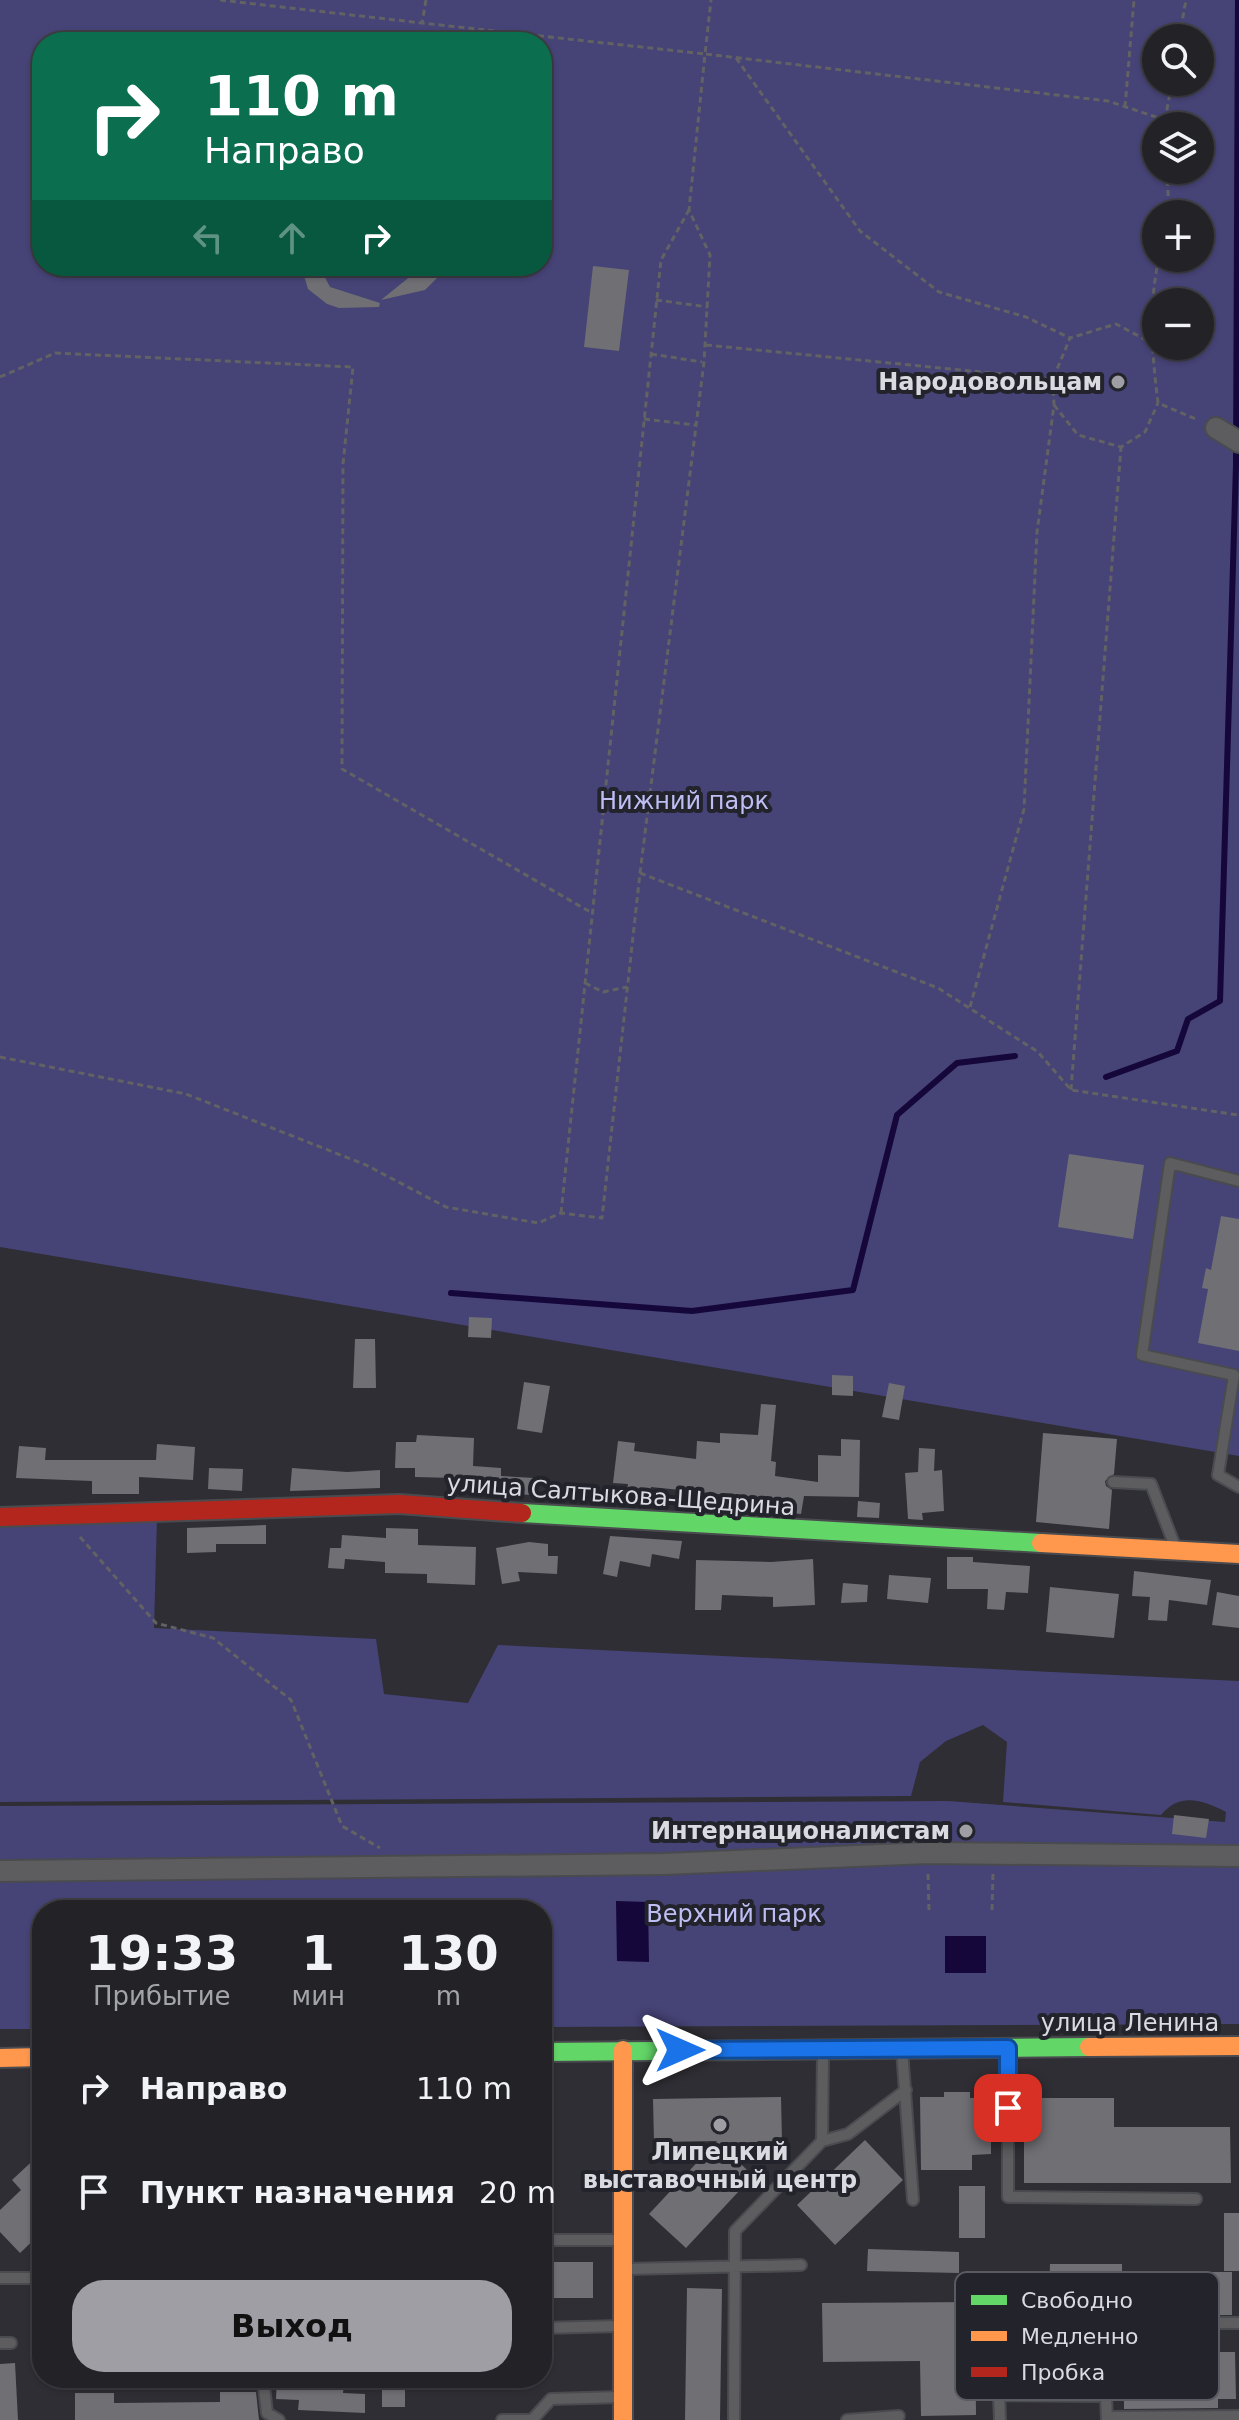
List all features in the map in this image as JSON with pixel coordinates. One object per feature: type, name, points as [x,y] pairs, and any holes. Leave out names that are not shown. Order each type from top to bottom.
[{"type":"street","points":[[1216,428],[1239,442]]},
{"type":"street","name":"улица Салтыкова-Щедрина","points":[[0,1517],[399,1504],[674,1524],[1239,1554]]},
{"type":"street","points":[[0,1871],[664,1864],[927,1853],[1239,1856]]},
{"type":"street","name":"улица Ленина","points":[[552,2052],[1239,2046]]},
{"type":"street","points":[[623,2050],[623,2420]]},
{"type":"street","points":[[0,2058],[32,2057]]},
{"type":"lane","points":[[1239,1181],[1170,1163],[1142,1355],[1236,1376],[1218,1475],[1239,1487]]},
{"type":"lane","points":[[1113,1482],[1151,1484],[1177,1551]]},
{"type":"lane","points":[[902,2048],[913,2200]]},
{"type":"lane","points":[[1008,2048],[1008,2197],[1196,2199]]},
{"type":"lane","points":[[822,2141],[823,2049]]},
{"type":"lane","points":[[734,2420],[735,2231],[822,2141],[848,2134],[906,2090]]},
{"type":"lane","points":[[552,2240],[623,2240]]},
{"type":"lane","points":[[623,2269],[801,2265]]},
{"type":"lane","points":[[0,2278],[32,2278]]},
{"type":"lane","points":[[1219,2323],[1239,2323]]},
{"type":"lane","points":[[552,2328],[623,2326]]},
{"type":"lane","points":[[264,2388],[267,2413],[279,2420]]},
{"type":"lane","points":[[502,2420],[532,2420],[551,2399],[623,2397]]},
{"type":"lane","points":[[999,2400],[1000,2420]]},
{"type":"lane","points":[[847,2420],[899,2416]]},
{"type":"lane","points":[[1107,2418],[1239,2416]]},
{"type":"path","points":[[220,0],[504,32]]},
{"type":"path","points":[[422,23],[426,0]]},
{"type":"path","points":[[561,1213],[656,300],[661,260],[689,210],[711,0]]},
{"type":"path","points":[[1125,107],[1134,0]]},
{"type":"path","points":[[1182,24],[1186,0]]},
{"type":"path","points":[[552,37],[1108,101],[1142,114]]},
{"type":"path","points":[[736,57],[860,231],[939,292],[1026,317],[1070,338],[1116,324],[1142,338]]},
{"type":"path","points":[[0,1057],[186,1094],[366,1165],[446,1207],[538,1223],[561,1213],[602,1218],[640,873],[704,362],[710,255],[689,210]]},
{"type":"path","points":[[656,300],[708,307]]},
{"type":"path","points":[[970,1008],[1024,809],[1037,532],[1054,405],[1053,379],[1070,338]]},
{"type":"path","points":[[705,345],[1053,379]]},
{"type":"path","points":[[0,377],[55,353],[353,367],[343,464],[342,769],[592,913]]},
{"type":"path","points":[[651,354],[704,362]]},
{"type":"path","points":[[1054,405],[1078,435],[1121,447],[1145,432],[1158,403],[1152,360]]},
{"type":"path","points":[[1158,403],[1216,428]]},
{"type":"path","points":[[644,419],[695,425]]},
{"type":"path","points":[[1071,1090],[1121,447]]},
{"type":"path","points":[[640,873],[938,988],[1038,1052],[1071,1090],[1238,1115]]},
{"type":"path","points":[[585,983],[603,992],[629,987]]},
{"type":"path","points":[[61,1516],[156,1623],[213,1638],[291,1700],[342,1826],[415,1867]]},
{"type":"path","points":[[927,1868],[929,1910]]},
{"type":"path","points":[[992,1910],[993,1873]]},
{"type":"green space","name":"Нижний парк","points":[[0,0],[1239,0],[1239,1456],[0,1247]]},
{"type":"green space","name":"Верхний парк","points":[[157,1518],[154,1628],[376,1639],[384,1694],[468,1703],[498,1645],[1239,1681],[1239,2024],[552,2027],[552,1900],[32,1900],[32,2029],[0,2029],[0,1806],[948,1801],[1225,1822],[1226,1812],[1192,1800],[1176,1803],[1161,1815],[1003,1802],[1007,1742],[983,1725],[946,1741],[920,1762],[911,1796],[0,1802],[0,1523]]},
{"type":"shaded area","points":[[616,1901],[648,1902],[649,1962],[617,1961]]},
{"type":"shaded area","points":[[945,1936],[986,1936],[986,1973],[945,1973]]},
{"type":"building","points":[[593,266],[629,270],[619,351],[584,347]]},
{"type":"building","points":[[304,276],[324,276],[330,287],[380,303],[379,307],[339,308],[327,304],[308,289]]},
{"type":"building","points":[[411,276],[439,276],[425,290],[381,300]]},
{"type":"building","points":[[1069,1154],[1144,1165],[1133,1239],[1058,1227]]},
{"type":"building","points":[[1221,1216],[1239,1219],[1239,1351],[1198,1343],[1208,1289],[1202,1288],[1206,1268],[1211,1270]]},
{"type":"building","points":[[469,1317],[492,1318],[491,1338],[468,1337]]},
{"type":"building","points":[[355,1339],[375,1339],[376,1388],[353,1388]]},
{"type":"building","points":[[832,1375],[853,1376],[853,1396],[832,1395]]},
{"type":"building","points":[[524,1382],[550,1386],[542,1433],[517,1429]]},
{"type":"building","points":[[889,1383],[905,1386],[899,1420],[882,1417]]},
{"type":"building","points":[[761,1404],[776,1405],[771,1461],[776,1462],[775,1476],[818,1482],[818,1455],[841,1456],[841,1439],[860,1440],[859,1497],[804,1496],[801,1514],[737,1506],[738,1496],[651,1487],[650,1501],[626,1498],[628,1484],[613,1483],[618,1441],[635,1443],[634,1451],[696,1459],[697,1441],[720,1443],[720,1433],[758,1435]]},
{"type":"building","points":[[1043,1433],[1117,1439],[1114,1474],[1105,1481],[1112,1490],[1109,1529],[1036,1522]]},
{"type":"building","points":[[417,1435],[474,1438],[473,1466],[501,1468],[501,1476],[534,1478],[533,1495],[455,1491],[455,1478],[415,1477],[415,1468],[395,1468],[396,1442],[416,1442]]},
{"type":"building","points":[[157,1444],[195,1447],[193,1480],[139,1477],[139,1494],[92,1494],[92,1481],[16,1478],[19,1446],[46,1448],[45,1460],[156,1460]]},
{"type":"building","points":[[919,1448],[935,1449],[934,1471],[942,1470],[944,1511],[922,1513],[923,1520],[908,1519],[905,1473],[918,1472]]},
{"type":"building","points":[[209,1468],[243,1469],[242,1491],[208,1489]]},
{"type":"building","points":[[292,1468],[347,1472],[380,1470],[380,1488],[290,1491]]},
{"type":"building","points":[[858,1501],[880,1503],[879,1518],[857,1517]]},
{"type":"building","points":[[266,1525],[266,1544],[216,1544],[216,1552],[187,1553],[187,1528]]},
{"type":"building","points":[[386,1528],[418,1529],[418,1545],[476,1547],[475,1585],[427,1583],[427,1574],[385,1573],[385,1562],[345,1559],[344,1569],[328,1568],[330,1548],[341,1548],[342,1535],[386,1538]]},
{"type":"building","points":[[610,1536],[682,1541],[679,1559],[652,1554],[650,1567],[620,1561],[617,1577],[603,1574]]},
{"type":"building","points":[[529,1542],[548,1544],[548,1556],[558,1556],[557,1574],[518,1572],[520,1581],[502,1584],[496,1548]]},
{"type":"building","points":[[947,1557],[973,1557],[973,1562],[1030,1566],[1028,1593],[1006,1592],[1004,1610],[987,1609],[988,1589],[947,1589]]},
{"type":"building","points":[[813,1559],[815,1605],[773,1607],[773,1597],[722,1595],[721,1610],[695,1610],[696,1560],[771,1562]]},
{"type":"building","points":[[1134,1571],[1211,1580],[1207,1605],[1169,1600],[1167,1621],[1148,1620],[1150,1597],[1132,1596]]},
{"type":"building","points":[[889,1575],[931,1578],[928,1603],[887,1599]]},
{"type":"building","points":[[843,1583],[868,1585],[867,1602],[841,1603]]},
{"type":"building","points":[[1050,1587],[1119,1594],[1114,1638],[1046,1632]]},
{"type":"building","points":[[1217,1592],[1239,1596],[1239,1628],[1212,1625]]},
{"type":"building","points":[[1174,1815],[1209,1819],[1206,1838],[1172,1834]]},
{"type":"building","points":[[944,2092],[970,2092],[970,2098],[991,2097],[992,2114],[1000,2114],[1000,2138],[991,2138],[991,2154],[972,2155],[972,2170],[921,2170],[920,2097],[944,2097]]},
{"type":"building","points":[[781,2097],[782,2141],[758,2141],[739,2162],[753,2176],[686,2248],[649,2214],[717,2141],[654,2142],[653,2099]]},
{"type":"building","points":[[1024,2098],[1114,2098],[1114,2127],[1230,2127],[1231,2183],[1024,2183],[1024,2137],[1016,2137],[1016,2114],[1024,2114]]},
{"type":"building","points":[[865,2140],[903,2180],[835,2245],[797,2205]]},
{"type":"building","points":[[32,2161],[32,2242],[20,2253],[0,2232],[0,2210],[21,2190],[12,2180]]},
{"type":"building","points":[[959,2186],[985,2186],[985,2238],[959,2238]]},
{"type":"building","points":[[1224,2213],[1239,2213],[1239,2271],[1224,2271]]},
{"type":"building","points":[[868,2249],[959,2252],[959,2272],[955,2273],[867,2271]]},
{"type":"building","points":[[552,2262],[593,2262],[593,2298],[552,2298]]},
{"type":"building","points":[[1050,2264],[1122,2264],[1122,2272],[1050,2272]]},
{"type":"building","points":[[1219,2272],[1232,2272],[1232,2315],[1219,2315]]},
{"type":"building","points":[[687,2288],[722,2289],[720,2420],[685,2420]]},
{"type":"building","points":[[955,2302],[955,2400],[976,2400],[976,2415],[921,2416],[920,2361],[823,2362],[822,2303]]},
{"type":"building","points":[[1219,2352],[1235,2352],[1236,2399],[1219,2399]]},
{"type":"building","points":[[15,2363],[18,2420],[0,2420],[0,2364]]},
{"type":"building","points":[[277,2388],[344,2388],[343,2393],[365,2394],[365,2413],[298,2410],[299,2400],[276,2399]]},
{"type":"building","points":[[405,2388],[405,2407],[382,2407],[382,2389]]},
{"type":"building","points":[[220,2392],[256,2392],[259,2420],[75,2420],[75,2393],[114,2393],[114,2403],[220,2402]]},
{"type":"building","points":[[1124,2400],[1218,2400],[1218,2408],[1124,2409]]},
{"type":"waterway","points":[[1106,1077],[1177,1051],[1188,1019],[1220,1001],[1236,465],[1238,0]]},
{"type":"waterway","points":[[451,1293],[692,1311],[853,1290],[897,1115],[957,1063],[1015,1056]]},
{"type":"traffic: fast","points":[[522,1513],[1041,1543]]},
{"type":"traffic: fast","points":[[552,2052],[1089,2047]]},
{"type":"traffic: slow","points":[[1041,1543],[1239,1554]]},
{"type":"traffic: slow","points":[[1089,2047],[1239,2046]]},
{"type":"traffic: slow","points":[[623,2050],[623,2420]]},
{"type":"traffic: slow","points":[[0,2058],[32,2057]]},
{"type":"traffic: jam","points":[[0,1517],[399,1504],[522,1513]]},
{"type":"place","name":"Народовольцам","points":[[1118,382]]},
{"type":"place","name":"Интернационалистам","points":[[966,1831]]},
{"type":"place","name":"Липецкий выставочный центр","points":[[720,2125]]},
{"type":"route","points":[[680,2050],[1008,2048],[1008,2108]]}]
